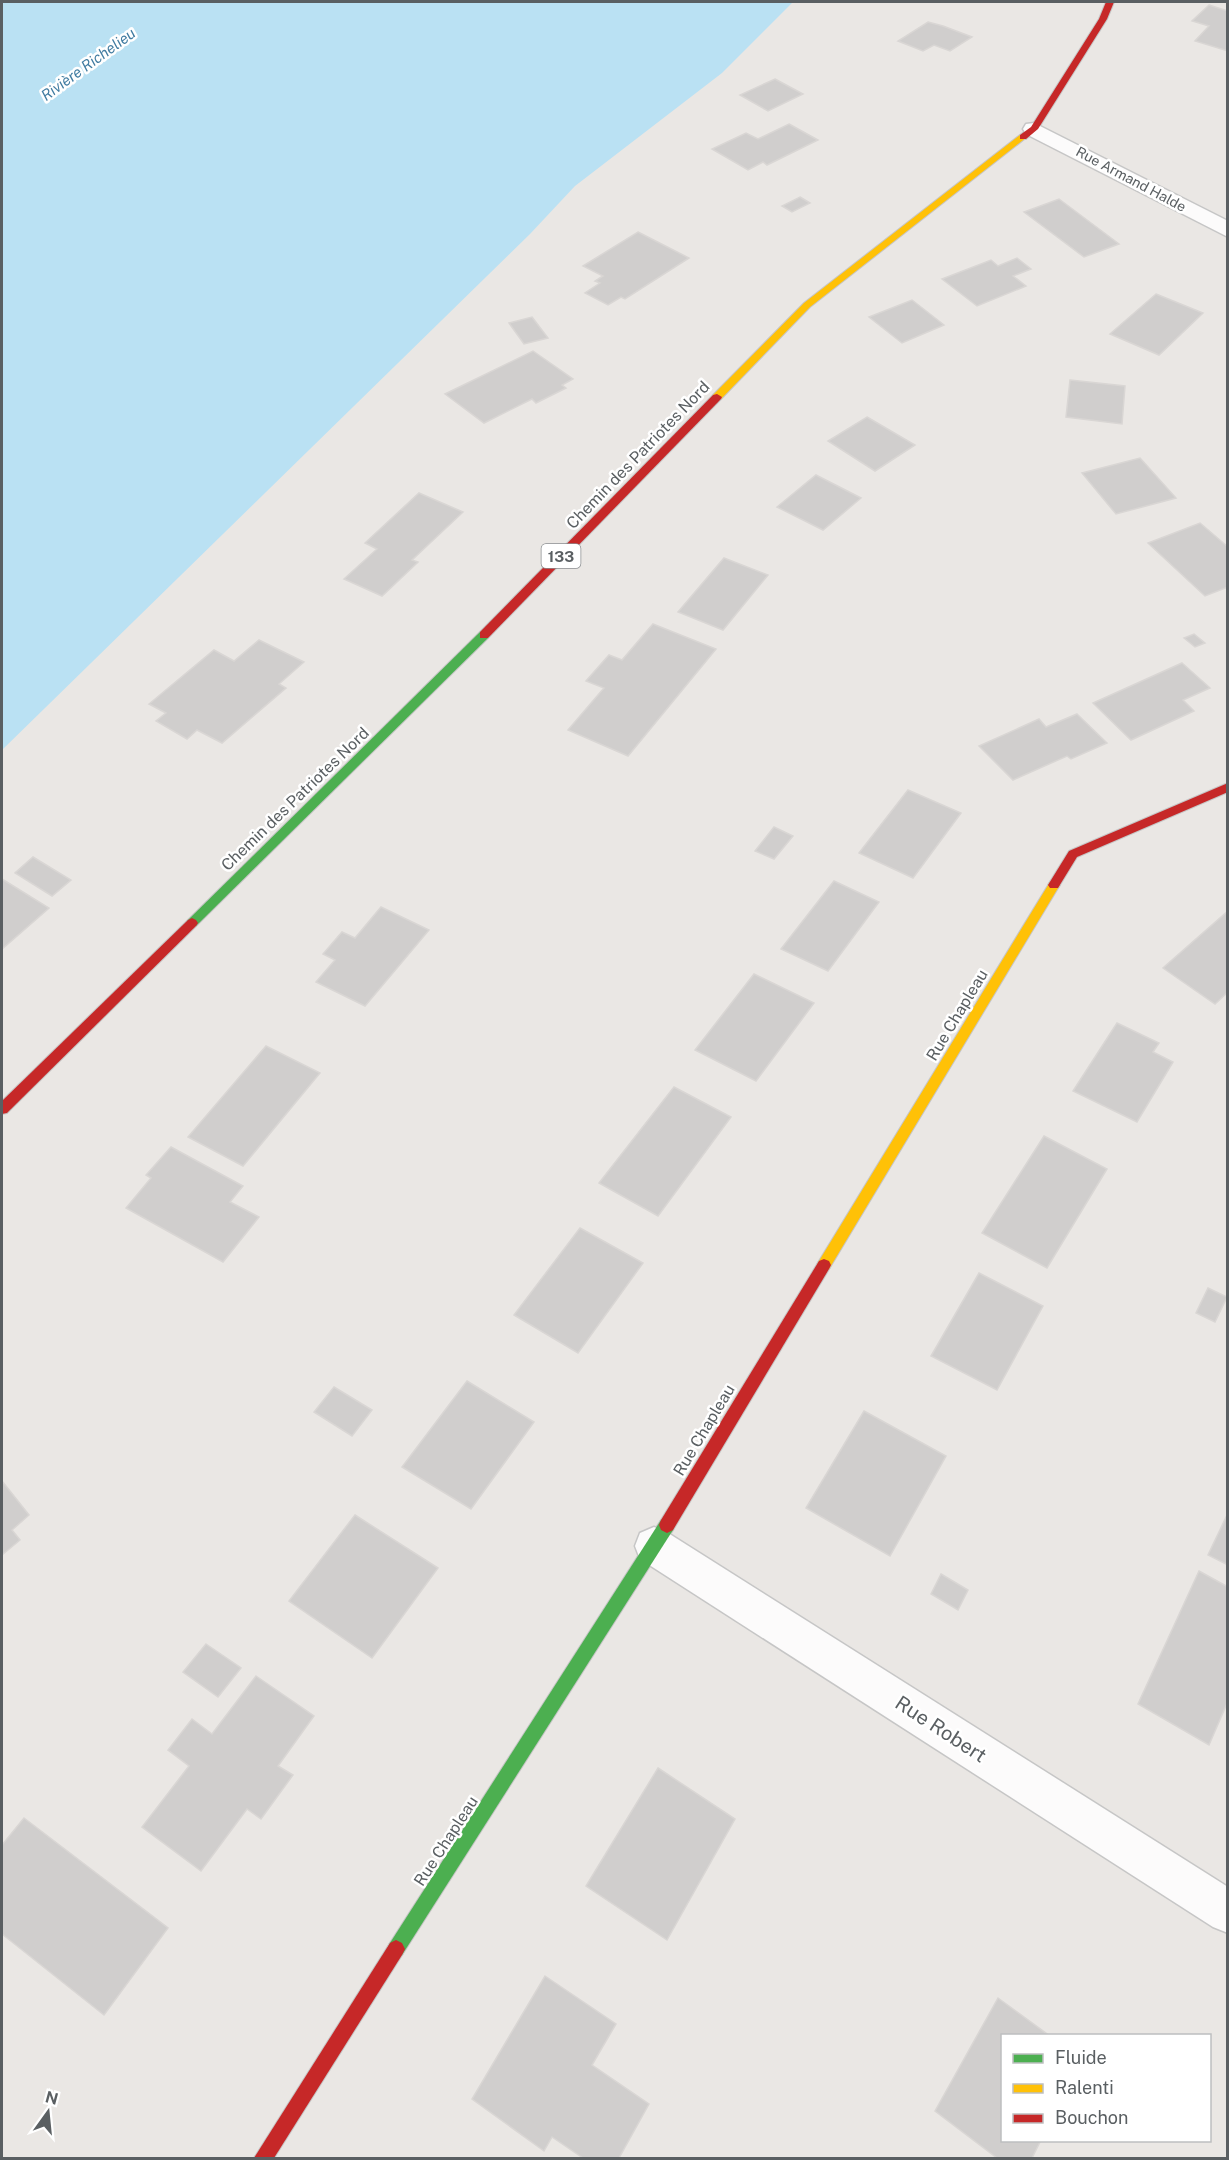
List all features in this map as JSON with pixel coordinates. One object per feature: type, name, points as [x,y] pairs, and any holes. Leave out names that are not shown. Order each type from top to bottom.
[{"type":"main road","name":"Chemin des Patriotes Nord","points":[[2,1109],[408,712],[807,305],[1034,129],[1103,19],[1110,2]]},
{"type":"main road","name":"Rue Chapleau","points":[[263,2158],[654,1546],[1073,854],[1227,787]]},
{"type":"street","name":"Rue Armand Halde","points":[[1034,129],[1227,230]]},
{"type":"street","name":"Rue Robert","points":[[654,1546],[1227,1912]]},
{"type":"water","name":"Rivière Richelieu","points":[[2,2],[793,2],[722,73],[575,186],[530,234],[2,750]]},
{"type":"building","points":[[1209,5],[1228,11],[1228,51],[1195,41],[1209,26],[1192,21]]},
{"type":"building","points":[[928,22],[972,37],[950,51],[934,45],[923,51],[898,41]]},
{"type":"building","points":[[775,79],[803,94],[768,111],[740,95]]},
{"type":"building","points":[[789,124],[818,140],[767,165],[763,162],[748,170],[712,149],[746,133],[758,139]]},
{"type":"building","points":[[800,197],[810,203],[792,212],[782,206]]},
{"type":"building","points":[[1059,199],[1119,244],[1084,257],[1024,212]]},
{"type":"building","points":[[638,232],[689,258],[625,299],[621,297],[608,305],[585,293],[600,283],[595,281],[603,276],[583,266]]},
{"type":"building","points":[[1017,258],[1031,269],[1013,276],[1026,286],[977,306],[942,279],[991,260],[998,266]]},
{"type":"building","points":[[1156,294],[1203,313],[1159,355],[1110,334]]},
{"type":"building","points":[[912,300],[944,325],[902,343],[869,317]]},
{"type":"building","points":[[532,317],[548,338],[524,344],[509,323]]},
{"type":"building","points":[[533,351],[573,379],[562,385],[566,388],[536,403],[532,399],[484,423],[445,394]]},
{"type":"building","points":[[1070,380],[1125,386],[1122,424],[1066,417]]},
{"type":"building","points":[[867,417],[915,445],[875,471],[828,441]]},
{"type":"building","points":[[1140,458],[1176,498],[1116,514],[1082,473]]},
{"type":"building","points":[[816,475],[861,498],[823,530],[777,507]]},
{"type":"building","points":[[419,493],[463,512],[412,560],[418,562],[382,596],[344,579],[377,549],[365,543]]},
{"type":"building","points":[[1200,523],[1228,547],[1228,587],[1205,596],[1148,543]]},
{"type":"building","points":[[724,558],[768,575],[723,630],[678,612]]},
{"type":"building","points":[[653,624],[716,649],[628,756],[568,730],[604,688],[586,681],[609,655],[622,660]]},
{"type":"building","points":[[1194,634],[1205,643],[1195,647],[1184,638]]},
{"type":"building","points":[[259,640],[304,662],[279,684],[286,688],[222,743],[197,730],[187,739],[156,721],[166,713],[149,704],[214,650],[234,661]]},
{"type":"building","points":[[1182,663],[1210,688],[1183,700],[1194,711],[1131,740],[1093,703]]},
{"type":"building","points":[[1077,714],[1107,743],[1071,759],[1067,756],[1013,780],[979,746],[1039,719],[1046,727]]},
{"type":"building","points":[[908,790],[961,813],[913,878],[859,853]]},
{"type":"building","points":[[774,827],[793,836],[774,859],[755,851]]},
{"type":"building","points":[[33,857],[71,880],[52,896],[15,873]]},
{"type":"building","points":[[2,879],[49,908],[2,949]]},
{"type":"building","points":[[834,881],[879,902],[828,971],[781,949]]},
{"type":"building","points":[[381,907],[429,930],[365,1006],[316,982],[335,960],[323,954],[342,932],[355,938]]},
{"type":"building","points":[[1228,911],[1228,992],[1215,1004],[1163,968]]},
{"type":"building","points":[[754,974],[814,1003],[756,1081],[695,1050]]},
{"type":"building","points":[[1117,1023],[1159,1043],[1153,1052],[1173,1062],[1137,1122],[1073,1091]]},
{"type":"building","points":[[266,1046],[320,1073],[243,1166],[188,1137]]},
{"type":"building","points":[[674,1087],[731,1117],[658,1216],[599,1183]]},
{"type":"building","points":[[1044,1136],[1107,1169],[1047,1268],[982,1233]]},
{"type":"building","points":[[171,1147],[243,1186],[230,1202],[259,1217],[223,1262],[126,1208],[151,1178],[146,1175]]},
{"type":"building","points":[[580,1228],[643,1263],[578,1353],[514,1315]]},
{"type":"building","points":[[979,1273],[1043,1306],[997,1390],[931,1356]]},
{"type":"building","points":[[1208,1288],[1227,1297],[1215,1322],[1196,1313]]},
{"type":"building","points":[[467,1381],[534,1422],[471,1509],[402,1467]]},
{"type":"building","points":[[334,1387],[372,1410],[352,1436],[314,1412]]},
{"type":"building","points":[[864,1411],[946,1456],[890,1556],[806,1508]]},
{"type":"building","points":[[2,1481],[29,1515],[12,1530],[20,1540],[2,1555]]},
{"type":"building","points":[[1228,1513],[1228,1565],[1208,1555]]},
{"type":"building","points":[[355,1515],[438,1568],[372,1658],[289,1601]]},
{"type":"building","points":[[1199,1571],[1228,1587],[1228,1701],[1209,1745],[1138,1704]]},
{"type":"building","points":[[941,1574],[968,1590],[958,1610],[931,1594]]},
{"type":"building","points":[[206,1644],[241,1668],[218,1697],[183,1672]]},
{"type":"building","points":[[256,1676],[314,1716],[278,1766],[293,1775],[261,1819],[247,1809],[201,1871],[142,1827],[189,1766],[168,1750],[192,1719],[212,1734]]},
{"type":"building","points":[[658,1768],[735,1819],[667,1940],[586,1886]]},
{"type":"building","points":[[24,1818],[168,1928],[104,2015],[2,1934],[2,1845]]},
{"type":"building","points":[[545,1976],[616,2024],[592,2065],[649,2104],[619,2158],[583,2158],[552,2137],[544,2151],[472,2099]]},
{"type":"building","points":[[998,1998],[1047,2034],[1001,2034],[1001,2142],[1040,2142],[1032,2158],[997,2158],[935,2111]]},
{"type":"traffic: fast","points":[[192,923],[484,635]]},
{"type":"traffic: fast","points":[[396,1949],[667,1525]]},
{"type":"traffic: slow","points":[[717,397],[807,305],[1023,137]]},
{"type":"traffic: slow","points":[[824,1265],[1054,885]]},
{"type":"traffic: jam","points":[[1023,137],[1034,129],[1103,19],[1110,2]]},
{"type":"traffic: jam","points":[[484,635],[717,397]]},
{"type":"traffic: jam","points":[[1054,885],[1073,854],[1228,787]]},
{"type":"traffic: jam","points":[[2,1109],[192,923]]},
{"type":"traffic: jam","points":[[667,1525],[824,1265]]},
{"type":"traffic: jam","points":[[263,2158],[396,1949]]}]
